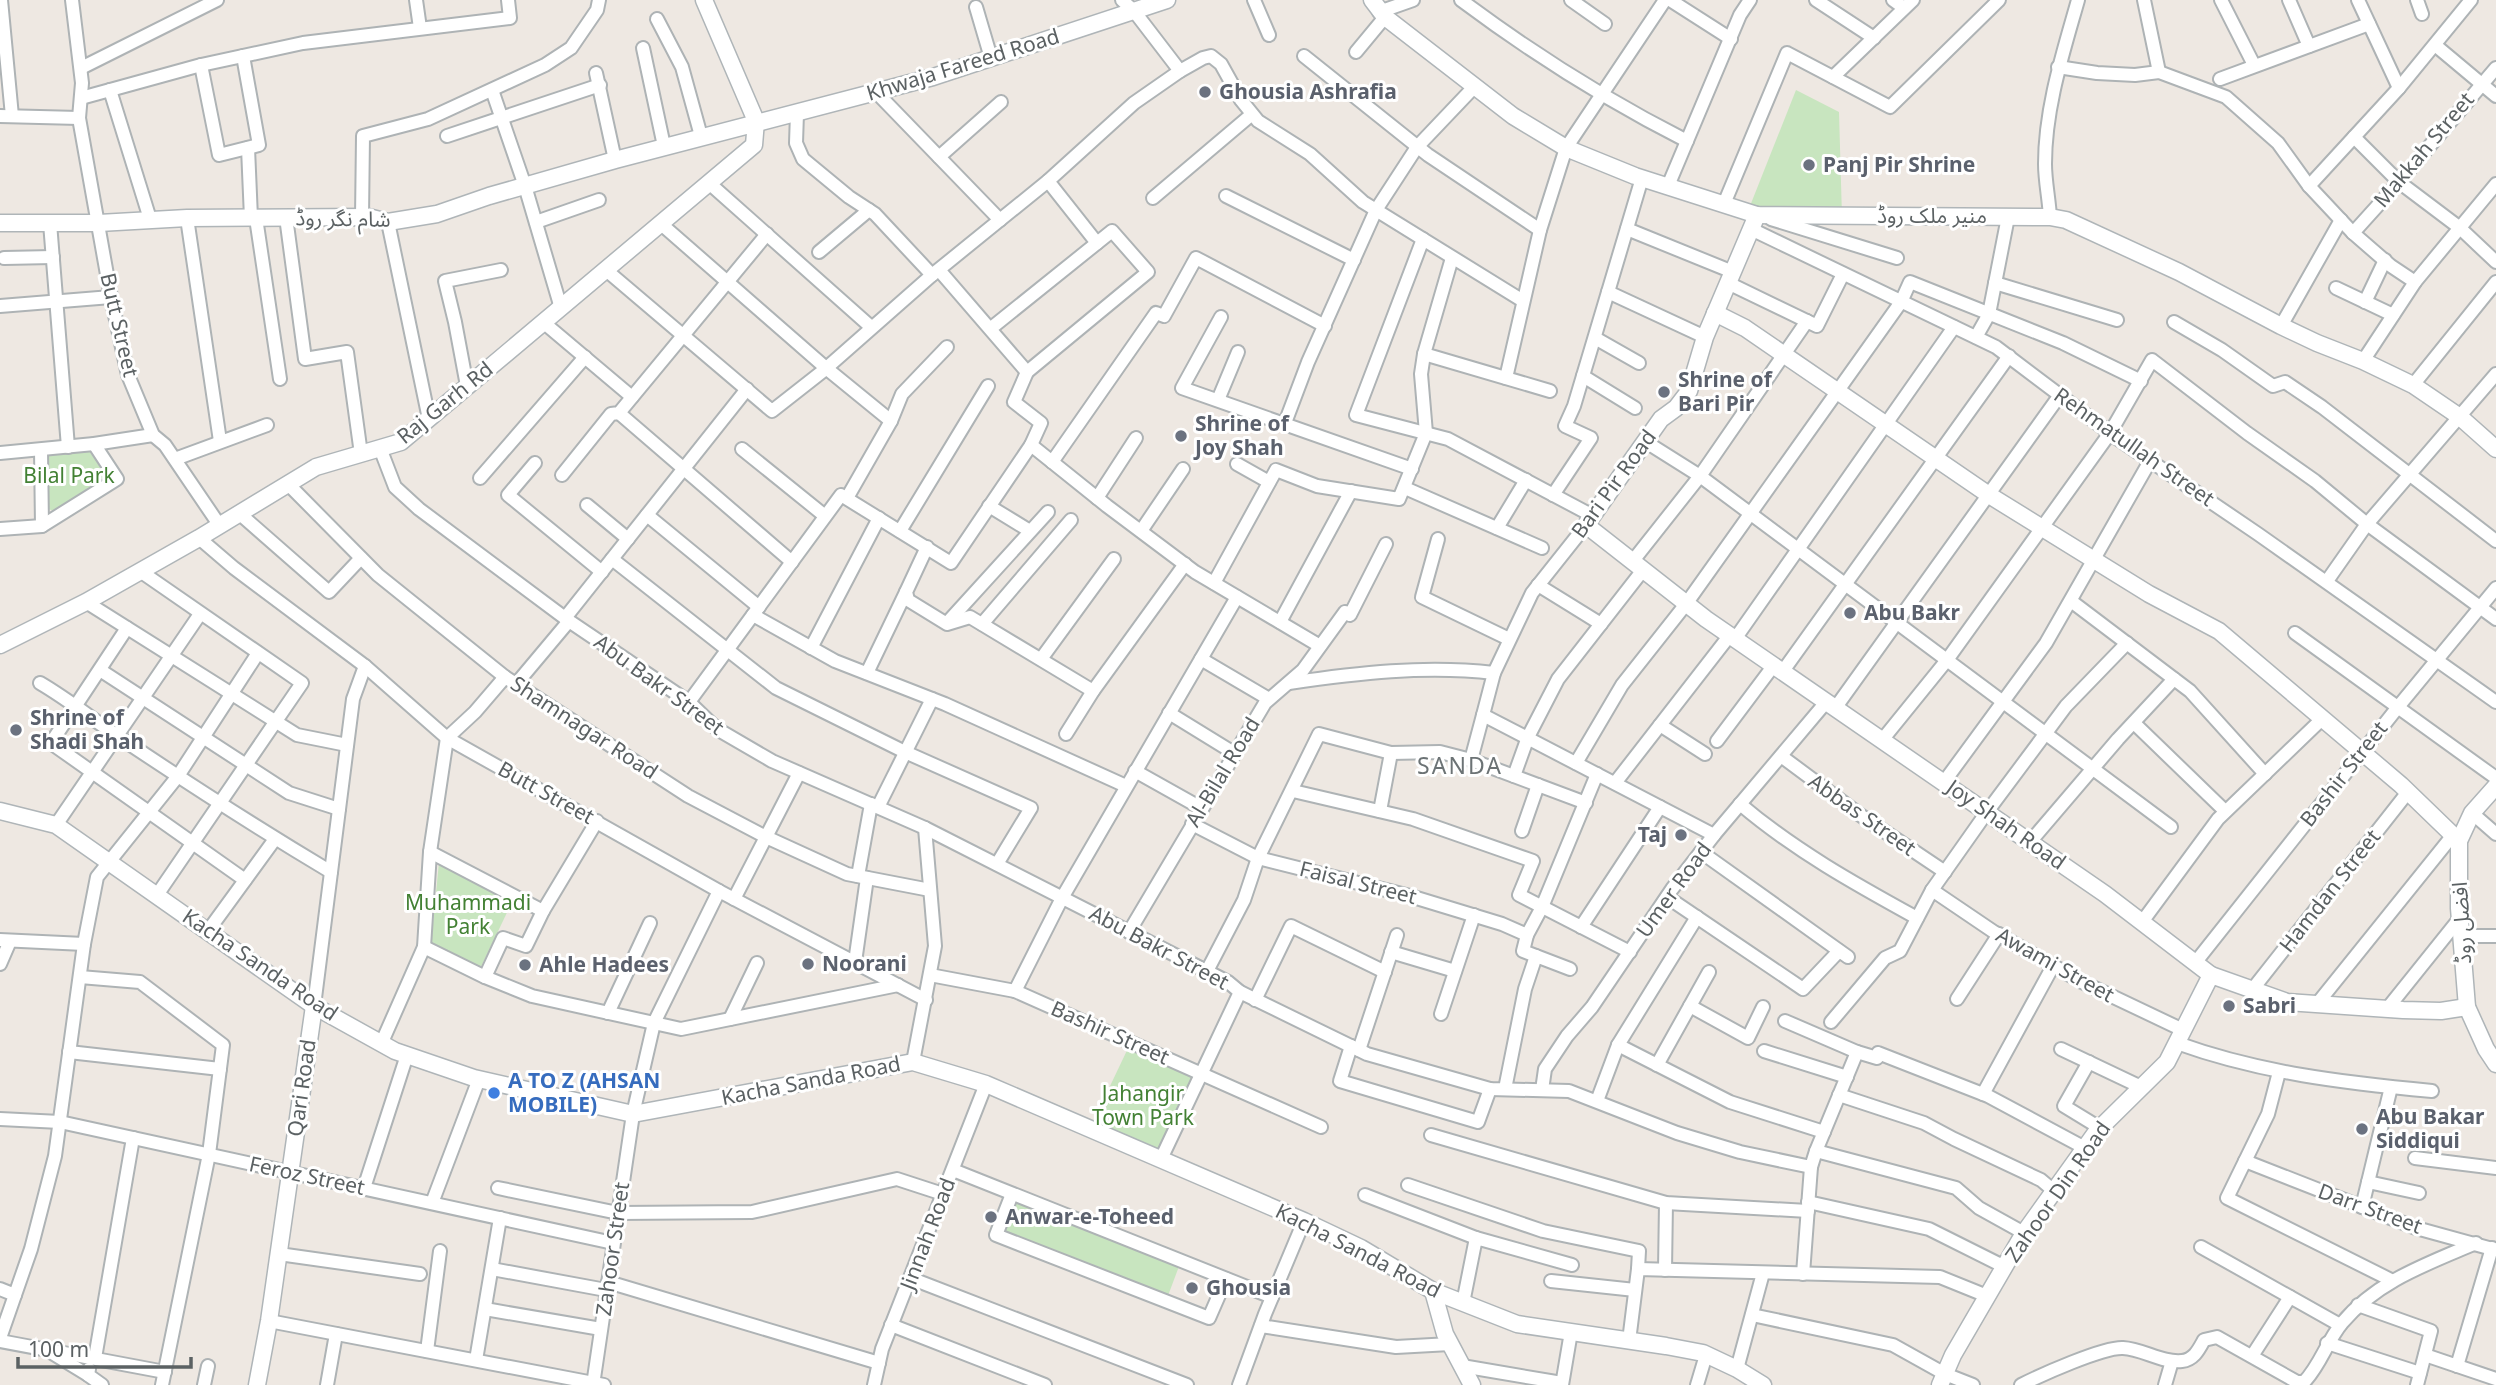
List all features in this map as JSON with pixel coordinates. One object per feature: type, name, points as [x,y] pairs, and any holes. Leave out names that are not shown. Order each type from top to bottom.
[{"type":"street","points":[[1,0],[6,116],[79,118]]},
{"type":"street","name":"Butt Street","points":[[72,0],[81,68],[79,118],[110,297],[128,375],[153,435],[165,445],[220,526]]},
{"type":"street","points":[[81,68],[217,0]]},
{"type":"street","points":[[416,0],[419,28]]},
{"type":"street","points":[[81,98],[201,65],[303,43],[510,18],[508,0]]},
{"type":"street","points":[[362,217],[363,136],[428,119],[545,65],[571,48],[597,10],[600,0]]},
{"type":"street","points":[[704,0],[756,121]]},
{"type":"street","name":"Khwaja Fareed Road","points":[[756,121],[876,92],[991,58],[1128,6],[1167,0]]},
{"type":"street","points":[[1254,0],[1269,35]]},
{"type":"street","points":[[1356,52],[1379,10],[1413,0]]},
{"type":"street","points":[[1461,0],[1496,26],[1640,117],[1687,141]]},
{"type":"street","points":[[1571,0],[1605,24]]},
{"type":"street","points":[[1506,378],[1540,230],[1566,148],[1602,93],[1667,0],[1731,39]]},
{"type":"street","points":[[1668,186],[1740,15],[1750,0]]},
{"type":"street","points":[[1816,0],[1874,38]]},
{"type":"street","points":[[1893,0],[1909,4]]},
{"type":"street","points":[[1724,204],[1787,53],[1890,107],[1999,0]]},
{"type":"street","points":[[2050,217],[2045,164],[2050,117],[2058,67],[2078,0]]},
{"type":"street","points":[[2144,0],[2159,72]]},
{"type":"street","points":[[2221,0],[2254,65]]},
{"type":"street","points":[[2289,0],[2309,46]]},
{"type":"street","points":[[2358,0],[2399,88]]},
{"type":"street","points":[[2417,0],[2422,14]]},
{"type":"street","points":[[2309,187],[2399,88],[2471,0]]},
{"type":"street","points":[[1833,77],[1909,4]]},
{"type":"street","points":[[1128,6],[1180,71]]},
{"type":"street","points":[[976,7],[991,58]]},
{"type":"street","name":"منیر ملک روڈ","points":[[1379,10],[1513,116],[1566,148],[1642,178],[1724,204],[1754,222],[2008,217],[2050,217],[2066,220],[2179,272],[2280,326],[2413,385],[2460,417],[2496,449]]},
{"type":"street","points":[[657,19],[682,67],[701,136]]},
{"type":"street","points":[[2220,79],[2369,24]]},
{"type":"street","points":[[2435,45],[2496,96]]},
{"type":"street","points":[[643,48],[664,146]]},
{"type":"street","points":[[201,65],[219,155],[259,145],[243,56]]},
{"type":"street","points":[[606,270],[772,411],[1048,181],[1134,103],[1180,71],[1211,56],[1221,64],[1251,115],[1310,153],[1363,202],[1523,301]]},
{"type":"street","points":[[1304,56],[1417,147],[1540,230]]},
{"type":"street","points":[[2058,67],[2135,75],[2159,72],[2226,97],[2278,143],[2309,187],[2353,233],[2415,282]]},
{"type":"street","name":"Makkah Street","points":[[2353,233],[2496,68]]},
{"type":"street","points":[[447,136],[502,118],[598,79],[615,159]]},
{"type":"street","points":[[1285,423],[1308,362],[1376,210],[1417,147],[1475,86]]},
{"type":"street","points":[[110,90],[150,219]]},
{"type":"street","points":[[492,90],[525,186],[561,307]]},
{"type":"street","points":[[876,92],[1000,220]]},
{"type":"street","points":[[939,157],[1001,102]]},
{"type":"street","points":[[797,113],[796,143],[803,159],[869,210],[936,272],[1027,372]]},
{"type":"street","points":[[1153,198],[1251,115]]},
{"type":"street","name":"شام نگر روڈ","points":[[0,223],[362,217],[387,222],[437,214],[615,159],[756,121]]},
{"type":"street","name":"Raj Garh Rd","points":[[0,645],[86,602],[220,526],[316,467],[401,442],[754,145],[756,121]]},
{"type":"street","points":[[2354,137],[2399,183],[2460,228],[2496,262]]},
{"type":"street","points":[[248,148],[254,218],[280,379]]},
{"type":"street","points":[[1553,495],[1591,438],[1565,426],[1595,338],[1642,178]]},
{"type":"street","points":[[1048,181],[1097,243]]},
{"type":"street","points":[[709,183],[872,327]]},
{"type":"street","points":[[2363,361],[2415,282],[2496,184]]},
{"type":"street","points":[[1226,196],[1354,260]]},
{"type":"street","points":[[536,222],[599,200]]},
{"type":"street","points":[[818,252],[869,210]]},
{"type":"street","points":[[1976,337],[1989,314],[2008,217]]},
{"type":"street","points":[[187,218],[220,441]]},
{"type":"street","points":[[286,218],[305,359],[346,352],[361,454]]},
{"type":"street","points":[[2280,326],[2341,220]]},
{"type":"street","points":[[387,222],[429,419]]},
{"type":"street","points":[[1754,222],[1897,258]]},
{"type":"street","name":"Rehmatullah Street","points":[[1754,222],[1843,274],[1976,337],[2008,356],[2109,433],[2327,581],[2496,702]]},
{"type":"street","name":"Bari Pir Road","points":[[1471,760],[1494,673],[1509,639],[1538,585],[1590,521],[1661,419],[1676,408],[1689,391],[1705,337],[1754,222]]},
{"type":"street","points":[[50,223],[68,447]]},
{"type":"street","points":[[660,223],[891,421]]},
{"type":"street","points":[[1627,229],[1730,277],[1817,326],[1843,274]]},
{"type":"street","points":[[689,702],[841,495],[951,563],[1031,445],[1041,424],[1014,401],[1027,372],[1148,272],[1112,231],[990,329]]},
{"type":"street","points":[[562,475],[611,414],[619,413],[767,234]]},
{"type":"street","points":[[1423,239],[1356,415],[1448,439],[1553,495],[1590,521]]},
{"type":"street","points":[[4,258],[53,257]]},
{"type":"street","points":[[1052,462],[1156,313],[1164,316],[1196,258],[1325,326]]},
{"type":"street","points":[[1214,583],[1276,470],[1317,485],[1399,499],[1426,433],[1421,374],[1424,354],[1452,258]]},
{"type":"street","points":[[2365,302],[2385,260]]},
{"type":"street","points":[[467,386],[456,322],[445,281],[501,270]]},
{"type":"street","points":[[1576,763],[1622,685],[1686,604],[1901,302],[1910,282],[2063,342],[2141,381]]},
{"type":"street","points":[[2413,385],[2496,282]]},
{"type":"street","points":[[1995,283],[2117,320]]},
{"type":"street","points":[[2336,288],[2393,315]]},
{"type":"street","points":[[1608,292],[1705,337]]},
{"type":"street","points":[[0,306],[110,297]]},
{"type":"street","points":[[1716,313],[1745,328],[1989,495],[2149,594],[2219,631],[2408,792],[2456,838],[2318,1004]]},
{"type":"street","points":[[1221,317],[1182,388],[1412,469]]},
{"type":"street","points":[[1514,776],[1528,737],[1558,679],[1601,624],[1807,321]]},
{"type":"street","points":[[543,322],[632,397]]},
{"type":"street","points":[[2174,322],[2222,350],[2273,386],[2285,382],[2322,407],[2496,541]]},
{"type":"street","points":[[1615,783],[1732,637],[1798,549],[1954,327]]},
{"type":"street","points":[[1595,338],[1639,363]]},
{"type":"street","points":[[847,498],[891,421],[902,394],[947,347]]},
{"type":"street","points":[[1218,400],[1238,352]]},
{"type":"street","points":[[1424,354],[1550,391]]},
{"type":"street","points":[[1717,741],[1845,584],[2008,356]]},
{"type":"street","points":[[480,478],[585,357]]},
{"type":"street","points":[[1882,740],[1947,660],[2109,433],[2152,360],[2496,619]]},
{"type":"street","points":[[2327,581],[2367,524],[2496,374]]},
{"type":"street","points":[[1583,376],[1635,408]]},
{"type":"street","points":[[900,531],[988,386]]},
{"type":"street","points":[[382,1042],[424,947],[430,852],[447,738],[511,680],[567,620],[747,389]]},
{"type":"street","name":"Umer Road","points":[[1542,1090],[1545,1069],[1567,1036],[1592,1007],[1667,897],[1740,804],[1781,756],[1832,704],[1897,623],[2060,396]]},
{"type":"street","points":[[619,413],[792,562]]},
{"type":"street","points":[[175,459],[267,425]]},
{"type":"street","points":[[0,453],[153,435]]},
{"type":"street","points":[[1097,498],[1136,438]]},
{"type":"street","points":[[1646,442],[1700,476],[2171,827]]},
{"type":"street","points":[[0,529],[43,526],[117,479],[94,444]]},
{"type":"street","points":[[1031,445],[1185,564],[1320,646]]},
{"type":"street","name":"Abu Bakr Street","points":[[380,448],[395,487],[419,509],[567,620],[689,702],[717,729],[772,761],[925,828],[1207,971],[1255,1000],[1355,1048],[1490,1089],[1569,1091],[1677,1133],[1740,1152],[1811,1167]]},
{"type":"street","points":[[742,449],[825,516]]},
{"type":"street","points":[[41,450],[43,526]]},
{"type":"street","points":[[1944,782],[2046,643],[2150,461]]},
{"type":"street","points":[[535,463],[508,495],[602,572]]},
{"type":"street","points":[[1237,464],[1269,482]]},
{"type":"street","points":[[1141,531],[1183,469]]},
{"type":"street","points":[[1497,528],[1526,480]]},
{"type":"street","name":"Shamnagar Road","points":[[288,484],[378,575],[511,680],[688,796],[847,874],[930,890]]},
{"type":"street","points":[[1405,488],[1542,548]]},
{"type":"street","points":[[1280,622],[1351,491]]},
{"type":"street","points":[[587,505],[628,539]]},
{"type":"street","points":[[989,506],[1030,531]]},
{"type":"street","points":[[947,624],[1048,512]]},
{"type":"street","points":[[240,514],[329,592],[361,558]]},
{"type":"street","points":[[647,515],[756,611],[811,648],[835,661],[932,699],[1126,786]]},
{"type":"street","points":[[811,648],[879,518]]},
{"type":"street","points":[[982,624],[1071,520]]},
{"type":"street","name":"Joy Shah Road","points":[[1590,521],[1638,566],[1686,604],[1987,811],[2211,975],[2287,1002],[2441,1011],[2466,1007]]},
{"type":"street","name":"Butt Street","points":[[199,538],[234,568],[365,666],[447,738],[719,891],[926,1000]]},
{"type":"street","points":[[1438,539],[1422,597],[1509,639]]},
{"type":"street","name":"Al-Bilal Road","points":[[1129,932],[1234,753],[1269,699],[1303,670],[1345,612],[1350,615],[1386,544]]},
{"type":"street","points":[[867,673],[927,547]]},
{"type":"street","points":[[612,559],[776,688],[905,752],[1031,808],[996,864]]},
{"type":"street","points":[[1041,659],[1114,559]]},
{"type":"street","points":[[1066,734],[1093,691],[1185,564]]},
{"type":"street","points":[[141,571],[302,683],[157,895]]},
{"type":"street","points":[[1538,585],[1601,624]]},
{"type":"street","name":"Bashir Street","points":[[2195,963],[2436,659],[2496,588]]},
{"type":"street","points":[[906,592],[908,600],[947,624],[970,617],[1093,691]]},
{"type":"street","points":[[1015,991],[1062,898],[1237,597]]},
{"type":"street","points":[[2071,601],[2190,691],[2265,774]]},
{"type":"street","points":[[86,602],[297,735],[347,745]]},
{"type":"street","points":[[56,825],[200,614]]},
{"type":"street","points":[[127,628],[51,743],[245,880]]},
{"type":"street","points":[[2295,633],[2496,778]]},
{"type":"street","points":[[1831,1022],[1885,958],[1900,951],[1932,890],[1987,811],[2066,706],[2127,643]]},
{"type":"street","points":[[165,1371],[0,1340],[31,1250],[55,1156],[84,944],[97,877],[178,776],[258,653]]},
{"type":"street","points":[[1200,659],[1269,699]]},
{"type":"street","name":"Qari Road","points":[[257,1385],[291,1172],[353,699],[365,666]]},
{"type":"street","points":[[1287,684],[1349,674],[1412,670],[1458,669],[1494,673]]},
{"type":"street","points":[[100,670],[289,793],[339,809]]},
{"type":"street","points":[[2030,842],[2092,768],[2174,679]]},
{"type":"street","points":[[40,683],[75,704],[117,736],[178,776],[331,872]]},
{"type":"street","points":[[855,962],[862,877],[874,806],[932,699]]},
{"type":"street","points":[[1169,713],[1234,753]]},
{"type":"street","points":[[1483,715],[1714,835]]},
{"type":"street","points":[[2142,922],[2225,811],[2322,719]]},
{"type":"street","points":[[2134,723],[2225,811]]},
{"type":"street","points":[[1660,725],[1706,754]]},
{"type":"street","points":[[1207,971],[1244,900],[1258,858],[1319,734],[1391,753],[1440,751],[1586,803]]},
{"type":"street","points":[[1380,811],[1391,753]]},
{"type":"street","name":"Abbas Street","points":[[1781,756],[1863,817],[1945,872]]},
{"type":"street","points":[[1135,771],[1201,808]]},
{"type":"street","points":[[734,899],[799,773]]},
{"type":"street","points":[[1570,969],[1523,951],[1527,935],[1542,907],[1597,774]]},
{"type":"street","points":[[1522,831],[1538,785]]},
{"type":"street","name":"افضل روڈ","points":[[2496,786],[2472,813],[2456,838],[2466,1007],[2486,1049],[2496,1063]]},
{"type":"street","points":[[1293,791],[1413,819],[1533,861],[1519,895],[1630,952]]},
{"type":"street","name":"Hamdan Street","points":[[2252,990],[2408,792]]},
{"type":"street","points":[[1740,804],[1768,827],[1835,873],[1917,918]]},
{"type":"street","points":[[1581,927],[1660,807]]},
{"type":"street","name":"Kacha Sanda Road","points":[[0,811],[56,825],[314,1006],[395,1051],[480,1079],[633,1114],[913,1062],[986,1084],[1304,1221],[1360,1248],[1433,1291],[1517,1324],[1667,1346],[1706,1355],[1763,1385]]},
{"type":"street","points":[[2472,813],[2496,834]]},
{"type":"street","points":[[485,977],[503,938],[526,946],[543,911],[597,821]]},
{"type":"street","name":"Faisal Street","points":[[1192,824],[1258,858],[1376,886],[1474,915],[1527,935]]},
{"type":"street","points":[[913,1062],[935,946],[925,828]]},
{"type":"street","points":[[208,931],[275,839]]},
{"type":"street","points":[[430,852],[543,911]]},
{"type":"street","points":[[1667,897],[1803,989],[1843,954],[1701,852]]},
{"type":"street","name":"Awami Street","points":[[1932,890],[1999,934],[2220,1059],[2279,1072],[2432,1091]]},
{"type":"street","name":"Zahoor Street","points":[[597,1384],[601,1329],[633,1114],[654,1023],[719,891]]},
{"type":"street","points":[[1441,1014],[1474,915]]},
{"type":"street","points":[[1597,1101],[1618,1045],[1697,917]]},
{"type":"street","points":[[2386,1009],[2460,918]]},
{"type":"street","points":[[608,1013],[650,923]]},
{"type":"street","points":[[1255,1000],[1291,926],[1385,972]]},
{"type":"street","points":[[1957,999],[1999,934]]},
{"type":"street","points":[[1397,935],[1385,972],[1340,1081],[1478,1122],[1490,1089]]},
{"type":"street","points":[[2461,936],[2496,936]]},
{"type":"street","points":[[0,964],[5,941],[84,944]]},
{"type":"street","points":[[424,947],[485,977],[532,996],[681,1028],[898,985]]},
{"type":"street","points":[[1391,952],[1455,971]]},
{"type":"street","points":[[1505,1089],[1525,989],[1536,956]]},
{"type":"street","points":[[730,1019],[757,963]]},
{"type":"street","points":[[1983,1094],[2053,965]]},
{"type":"street","points":[[1657,1065],[1709,972]]},
{"type":"street","name":"Bashir Street","points":[[930,975],[1015,991],[1321,1127]]},
{"type":"street","name":"Zahoor Din Road","points":[[1943,1379],[1953,1355],[2024,1233],[2100,1128],[2167,1062],[2211,975]]},
{"type":"street","points":[[80,976],[140,982],[223,1045],[209,1154],[162,1385]]},
{"type":"street","points":[[1161,1159],[1240,992]]},
{"type":"street","points":[[1690,1006],[1748,1038],[1763,1007]]},
{"type":"street","points":[[1785,1021],[1857,1052],[1877,1058],[1878,1053],[1983,1094],[2085,1148]]},
{"type":"street","points":[[1618,1045],[1730,1102],[1824,1132]]},
{"type":"street","points":[[2061,1049],[2141,1087]]},
{"type":"street","points":[[1764,1051],[1847,1077]]},
{"type":"street","points":[[69,1052],[220,1069]]},
{"type":"street","points":[[1803,1274],[1811,1167],[1857,1052]]},
{"type":"street","points":[[364,1188],[407,1055]]},
{"type":"street","points":[[2089,1062],[2064,1106],[2100,1128]]},
{"type":"street","points":[[2279,1072],[2268,1114],[2227,1198],[2391,1280]]},
{"type":"street","points":[[432,1203],[480,1079]]},
{"type":"street","name":"Jinnah Road","points":[[874,1385],[891,1325],[986,1084]]},
{"type":"street","points":[[2362,1207],[2391,1087]]},
{"type":"street","points":[[1839,1095],[1924,1123],[2041,1180],[2054,1191]]},
{"type":"street","name":"Feroz Street","points":[[0,1119],[60,1122],[613,1242]]},
{"type":"street","points":[[1431,1135],[1666,1203],[1808,1207],[1929,1229],[2005,1267]]},
{"type":"street","points":[[88,1375],[94,1358],[134,1138]]},
{"type":"street","points":[[1816,1151],[1956,1188],[1979,1208],[2024,1233]]},
{"type":"street","points":[[2415,1157],[2496,1168]]},
{"type":"street","name":"Darr Street","points":[[2245,1161],[2416,1228],[2494,1249]]},
{"type":"street","points":[[953,1170],[1272,1297]]},
{"type":"street","points":[[499,1188],[618,1213],[751,1212],[897,1179],[943,1194]]},
{"type":"street","points":[[2368,1182],[2419,1193]]},
{"type":"street","points":[[1408,1185],[1543,1231],[1639,1251],[1629,1341]]},
{"type":"street","points":[[1012,1194],[996,1235],[1209,1318],[1226,1279]]},
{"type":"street","points":[[1365,1195],[1476,1238],[1572,1265]]},
{"type":"street","points":[[1665,1270],[1666,1203]]},
{"type":"street","points":[[476,1360],[500,1218]]},
{"type":"street","points":[[1240,1385],[1272,1297],[1304,1221]]},
{"type":"street","points":[[1463,1303],[1476,1238]]},
{"type":"street","points":[[2021,1385],[2056,1369],[2122,1348],[2184,1362],[2195,1355],[2204,1340],[2217,1337],[2297,1382],[2304,1382],[2327,1343],[2358,1305],[2391,1280],[2476,1243]]},
{"type":"street","points":[[2201,1247],[2340,1325]]},
{"type":"street","points":[[2457,1366],[2494,1249]]},
{"type":"street","points":[[428,1351],[440,1251]]},
{"type":"street","points":[[279,1254],[420,1273]]},
{"type":"street","points":[[492,1269],[607,1286],[879,1363]]},
{"type":"street","points":[[1638,1269],[1940,1277],[1987,1296]]},
{"type":"street","points":[[1737,1369],[1763,1273]]},
{"type":"street","points":[[910,1278],[1187,1385]]},
{"type":"street","points":[[1551,1281],[1635,1290]]},
{"type":"street","points":[[0,1289],[15,1295]]},
{"type":"street","points":[[1433,1291],[1445,1334],[1472,1385]]},
{"type":"street","points":[[2252,1356],[2290,1297]]},
{"type":"street","points":[[2327,1343],[2418,1379],[2431,1331],[2358,1305]]},
{"type":"street","points":[[485,1309],[601,1329]]},
{"type":"street","points":[[1752,1315],[1894,1345],[1943,1379],[1973,1385]]},
{"type":"street","points":[[269,1321],[597,1384]]},
{"type":"street","points":[[891,1325],[1045,1385]]},
{"type":"street","points":[[1261,1326],[1396,1347],[1450,1344]]},
{"type":"street","points":[[1462,1366],[1562,1384],[1571,1332]]},
{"type":"street","points":[[327,1385],[336,1334]]},
{"type":"street","points":[[46,1349],[102,1385]]},
{"type":"street","points":[[1697,1385],[1706,1355]]},
{"type":"street","points":[[2425,1355],[2496,1379]]},
{"type":"street","points":[[2165,1385],[2172,1361]]},
{"type":"street","points":[[204,1385],[208,1366]]},
{"type":"green space","points":[[1796,90],[1839,112],[1842,217],[1748,211]]},
{"type":"green space","name":"Bilal Park","points":[[89,451],[109,479],[53,511],[47,508],[47,456]]},
{"type":"green space","name":"Muhammadi Park","points":[[439,862],[513,900],[481,967],[431,944]]},
{"type":"green space","name":"Jahangir Town Park","points":[[1131,1042],[1201,1075],[1161,1159],[1090,1128]]},
{"type":"green space","points":[[1012,1194],[1181,1261],[1166,1301],[996,1235]]},
{"type":"place","name":"Ghousia Ashrafia","points":[[1205,92]]},
{"type":"place","name":"Panj Pir Shrine","points":[[1809,165]]},
{"type":"place","name":"Shrine of Bari Pir","points":[[1664,392]]},
{"type":"place","name":"Shrine of Joy Shah","points":[[1181,436]]},
{"type":"place","name":"Abu Bakr","points":[[1850,613]]},
{"type":"place","name":"Shrine of Shadi Shah","points":[[16,730]]},
{"type":"place","name":"Taj","points":[[1681,835]]},
{"type":"place","name":"Noorani","points":[[808,964]]},
{"type":"place","name":"Ahle Hadees","points":[[525,965]]},
{"type":"place","name":"Sabri","points":[[2229,1006]]},
{"type":"place","name":"A TO Z (AHSAN MOBILE)","points":[[494,1093]]},
{"type":"place","name":"Abu Bakar Siddiqui","points":[[2362,1129]]},
{"type":"place","name":"Anwar-e-Toheed","points":[[991,1217]]},
{"type":"place","name":"Ghousia","points":[[1192,1288]]},
{"type":"district","name":"SANDA","points":[[1460,766]]}]
